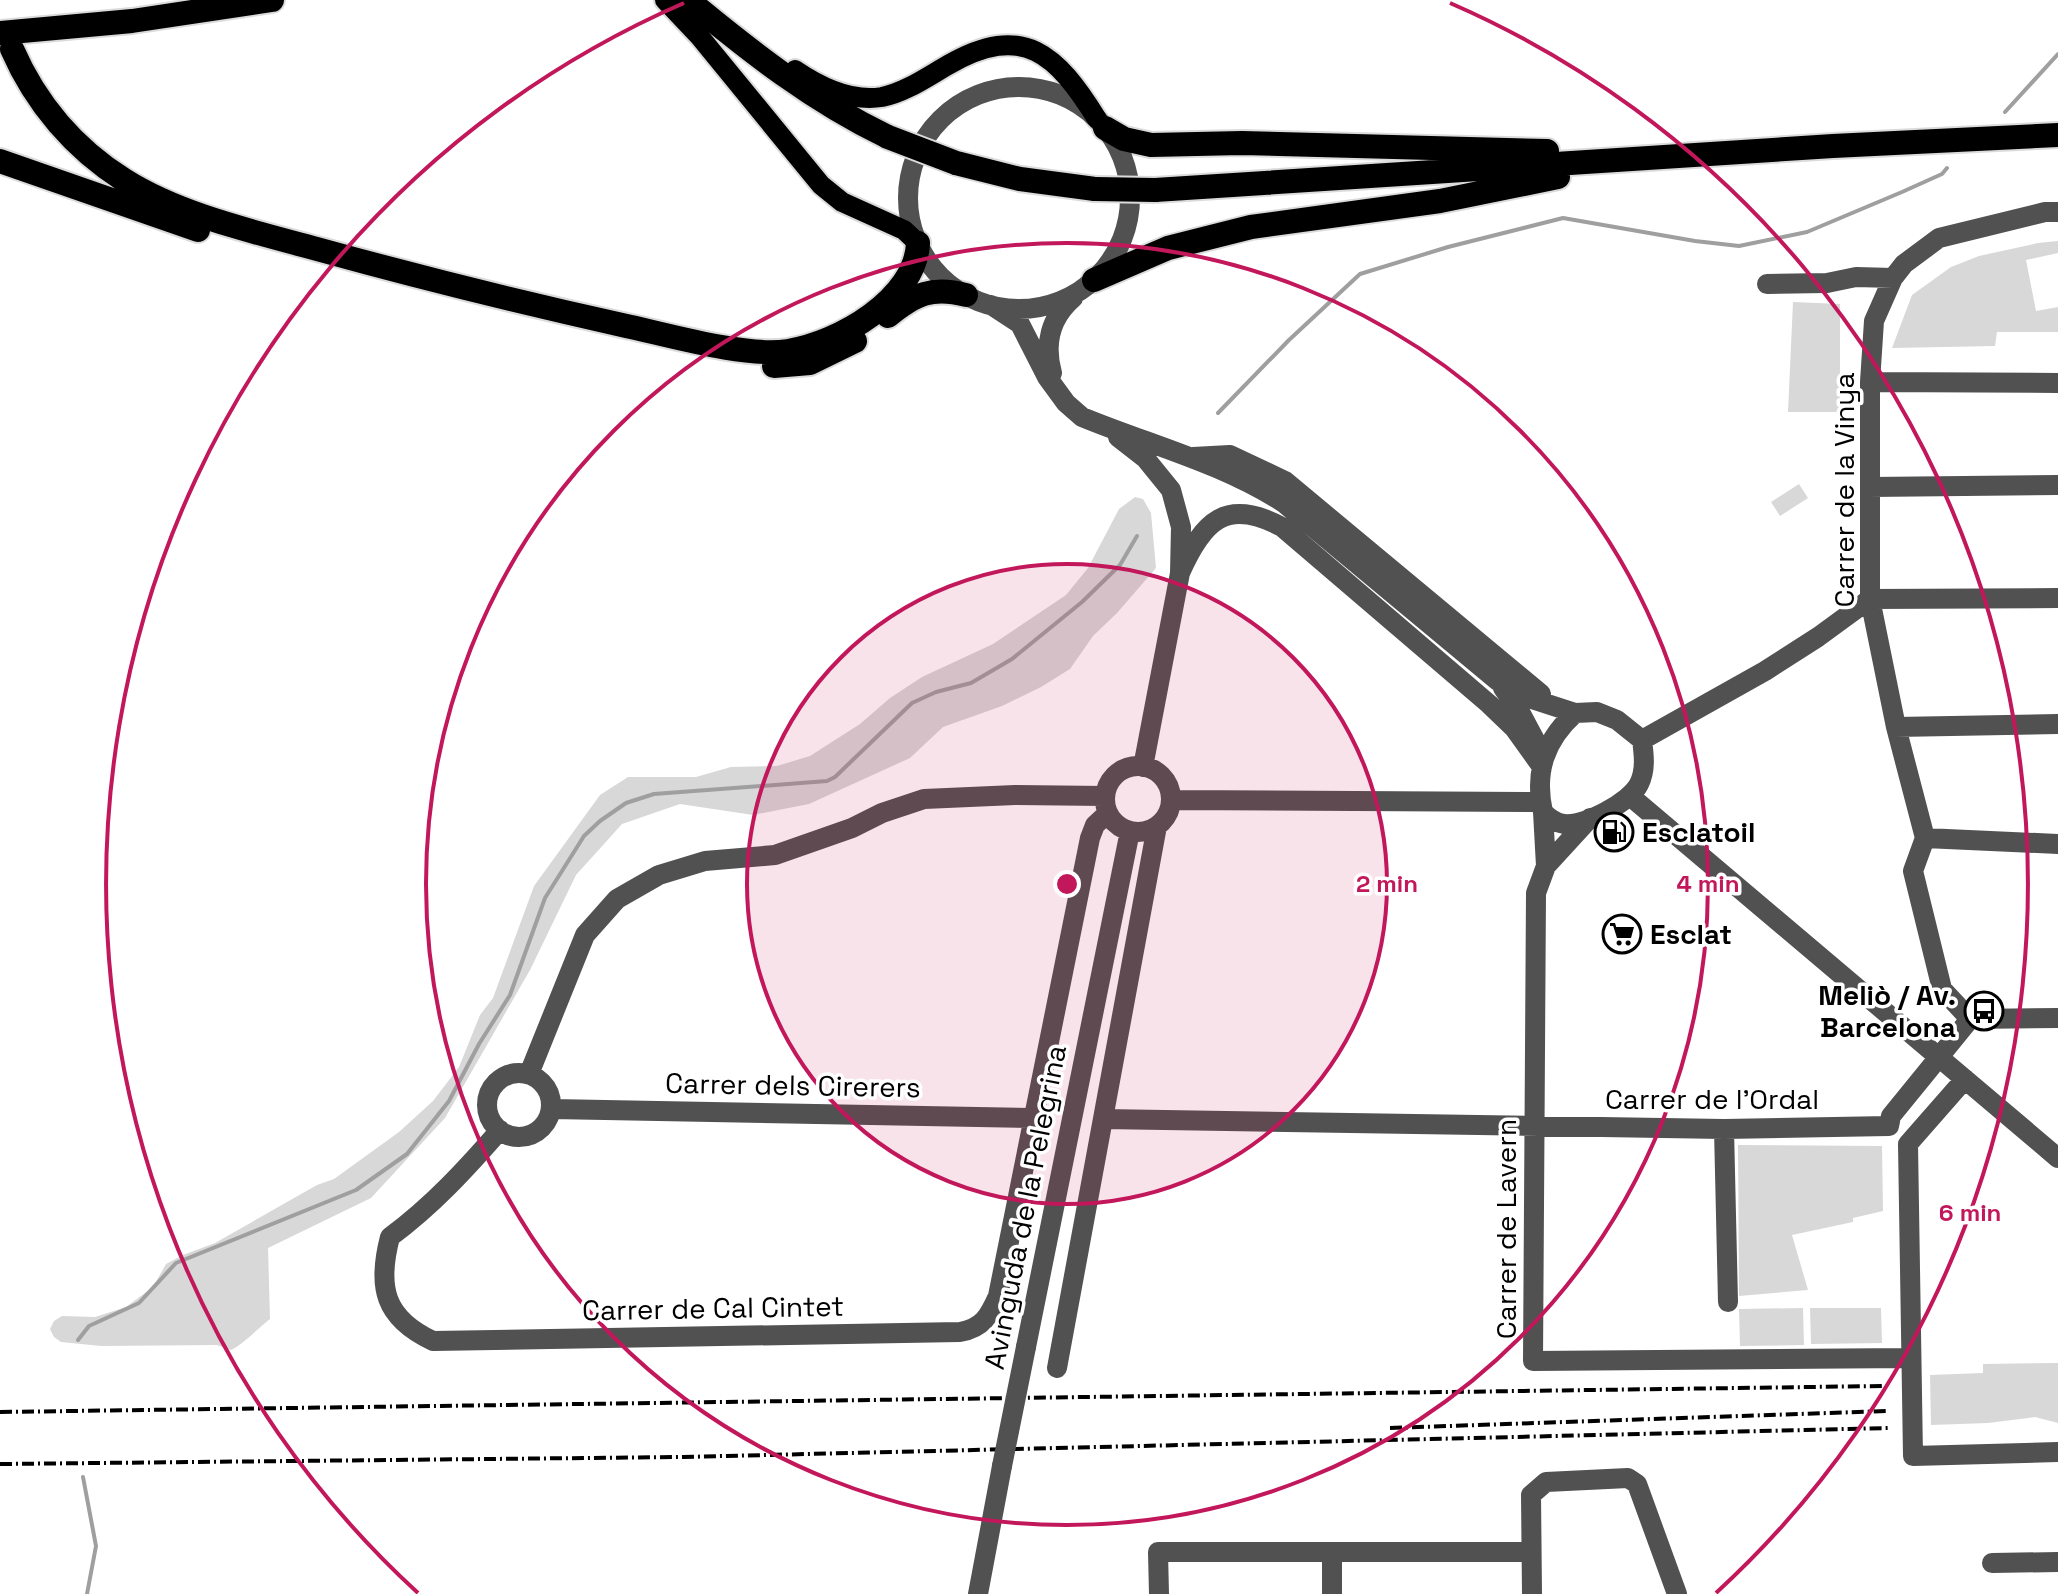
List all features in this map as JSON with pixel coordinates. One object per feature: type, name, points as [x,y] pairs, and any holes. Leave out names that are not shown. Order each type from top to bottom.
[{"type":"highway","points":[[272,0],[6,41],[32,88],[53,117],[73,140],[127,182],[178,206],[255,232],[487,295],[678,337],[759,352],[788,351],[830,338],[867,317],[899,290],[914,269],[918,243]]},
{"type":"highway","points":[[688,0],[804,91],[888,137],[956,163],[1020,179],[1095,189],[1155,190],[2058,135]]},
{"type":"highway","points":[[1101,123],[1124,139],[1151,145],[1242,143],[1718,154]]},
{"type":"highway","points":[[1088,284],[1135,260],[1168,248],[1251,227],[1440,201],[1547,179],[1718,154]]},
{"type":"highway","points":[[0,161],[208,233],[649,348],[758,367],[810,363],[849,345],[917,296],[941,290],[966,295]]},
{"type":"main road","points":[[665,0],[700,37],[821,185],[853,208],[896,225],[918,243]]},
{"type":"main road","points":[[704,0],[766,50],[806,77],[847,95],[882,97],[907,88],[978,50],[1011,45],[1035,51],[1057,64],[1101,123]]},
{"type":"street","points":[[1058,392],[1050,370],[1048,350],[1052,326],[1062,307],[1088,284],[1115,253],[1128,215],[1130,195],[1127,174],[1121,155],[1101,123],[1069,98],[1047,90],[1000,88],[977,94],[939,120],[924,139],[914,160],[908,207],[918,243],[936,271],[966,295],[991,305],[1020,324],[1047,377],[1058,392],[1082,417],[1258,486],[1284,503],[1498,681],[1532,699],[1571,712],[1597,712],[1617,720],[1642,740],[1643,771],[1630,796],[1590,818],[1566,825],[1553,821],[1542,807],[1543,763],[1558,728],[1571,712]]},
{"type":"street","points":[[1767,284],[1827,283],[1856,277],[1893,278],[1904,264],[1939,238],[2058,212]]},
{"type":"street","name":"Carrer de la Vinya","points":[[1893,278],[1874,321],[1870,382],[1870,599],[1896,727],[1925,838]]},
{"type":"street","points":[[991,305],[1018,308],[1045,306],[1057,303],[1088,284]]},
{"type":"street","points":[[1870,382],[2058,383]]},
{"type":"street","points":[[1106,427],[1145,458],[1171,490],[1181,527],[1180,573],[1143,767]]},
{"type":"street","points":[[1189,457],[1230,455],[1285,481],[1528,683],[1571,712]]},
{"type":"street","points":[[1870,487],[2058,485]]},
{"type":"street","points":[[1180,573],[1195,541],[1211,523],[1245,512],[1282,527],[1489,704],[1543,763]]},
{"type":"street","points":[[1642,740],[1765,671],[1870,599],[2058,598]]},
{"type":"street","points":[[1498,681],[1520,712],[1543,763]]},
{"type":"street","points":[[1896,727],[2058,724]]},
{"type":"street","points":[[1134,766],[1143,767],[1152,769],[1166,782],[1171,800],[1164,819],[1157,826],[1139,832],[1130,831],[1113,821],[1106,805],[1107,787],[1118,773],[1134,766]]},
{"type":"street","points":[[529,1074],[585,935],[617,899],[659,875],[705,861],[775,855],[924,799],[1015,795],[1106,805]]},
{"type":"street","points":[[1630,796],[2058,1158]]},
{"type":"street","points":[[1171,800],[1542,807]]},
{"type":"street","name":"Avinguda de la Pelegrina","points":[[989,1317],[998,1296],[1090,838],[1106,805]]},
{"type":"street","name":"Carrer de Lavern","points":[[1542,807],[1546,866]]},
{"type":"street","name":"Carrer de Lavern","points":[[1590,818],[1546,866],[1536,893],[1533,1361],[1909,1358]]},
{"type":"street","points":[[1057,1368],[1157,826]]},
{"type":"street","name":"Avinguda de la Pelegrina","points":[[978,1594],[1130,831]]},
{"type":"street","points":[[2058,844],[1925,838],[1913,871],[1942,989],[1970,1019],[2058,1018]]},
{"type":"street","points":[[1908,1144],[1889,1126],[1891,1116],[1970,1019]]},
{"type":"street","points":[[517,1072],[529,1074],[543,1082],[551,1097],[552,1109],[548,1121],[538,1132],[519,1138],[500,1130],[490,1119],[487,1103],[489,1092],[496,1082],[505,1075],[517,1072]]},
{"type":"street","points":[[1965,1079],[1908,1144],[1909,1358],[1913,1456],[2058,1452]]},
{"type":"street","name":"Carrer dels Cirerers","points":[[552,1109],[1033,1118]]},
{"type":"street","name":"Carrer de l'Ordal","points":[[1103,1119],[1724,1129],[1889,1126]]},
{"type":"street","points":[[1724,1129],[1728,1302]]},
{"type":"street","name":"Carrer de Cal Cintet","points":[[500,1130],[461,1175],[390,1237],[382,1272],[392,1307],[408,1328],[433,1341],[960,1332],[975,1329],[989,1317]]},
{"type":"street","points":[[1532,1594],[1531,1495],[1546,1482],[1628,1478],[1637,1484],[1677,1594]]},
{"type":"street","points":[[1159,1594],[1158,1552],[1531,1552]]},
{"type":"street","points":[[1332,1552],[1332,1594]]},
{"type":"street","points":[[1992,1563],[2058,1562]]},
{"type":"shaded area","points":[[2058,241],[2058,253],[2026,260],[2036,311],[2058,307],[2058,332],[1997,332],[1995,346],[1892,348],[1912,295],[1951,267],[1979,256]]},
{"type":"shaded area","points":[[1793,302],[1840,304],[1840,412],[1788,412]]},
{"type":"shaded area","points":[[1799,484],[1808,498],[1780,516],[1771,502]]},
{"type":"shaded area","points":[[1135,497],[1143,499],[1151,513],[1156,568],[1093,636],[1070,669],[1002,706],[943,727],[910,758],[809,804],[753,815],[680,804],[622,824],[576,875],[530,970],[445,1118],[371,1198],[268,1248],[270,1319],[241,1344],[231,1350],[217,1345],[101,1346],[61,1342],[54,1337],[50,1329],[54,1321],[62,1316],[95,1317],[126,1307],[153,1287],[166,1264],[215,1243],[317,1185],[334,1179],[399,1132],[433,1101],[459,1067],[480,1015],[493,998],[534,886],[600,795],[628,777],[696,777],[731,767],[777,766],[810,756],[860,724],[890,698],[922,677],[993,644],[1066,595],[1088,568],[1119,509]]},
{"type":"shaded area","points":[[1738,1145],[1882,1146],[1883,1211],[1853,1218],[1853,1222],[1792,1235],[1808,1290],[1739,1296]]},
{"type":"shaded area","points":[[1803,1308],[1804,1345],[1740,1346],[1739,1309]]},
{"type":"shaded area","points":[[1810,1308],[1881,1308],[1882,1343],[1811,1344]]},
{"type":"shaded area","points":[[2058,1363],[2058,1423],[2035,1417],[1931,1425],[1930,1375],[1983,1373],[1983,1364]]},
{"type":"waterway","points":[[2005,112],[2058,54]]},
{"type":"waterway","points":[[1218,413],[1289,340],[1360,274],[1448,247],[1563,218],[1739,246],[1807,232],[1942,174],[1947,168]]},
{"type":"waterway","points":[[78,1340],[89,1326],[139,1303],[176,1263],[356,1190],[407,1154],[449,1101],[479,1044],[510,995],[545,898],[584,836],[600,821],[626,803],[654,794],[827,781],[835,777],[912,703],[936,692],[971,683],[1012,659],[1082,602],[1120,565],[1137,536]]},
{"type":"waterway","points":[[83,1477],[96,1546],[87,1594]]},
{"type":"railway","points":[[0,1412],[1882,1386]]},
{"type":"railway","points":[[1390,1428],[1887,1411]]},
{"type":"railway","points":[[0,1464],[683,1457],[1888,1428]]},
{"type":"place","name":"Esclatoil","points":[[1614,832]]},
{"type":"place","name":"Esclat","points":[[1622,934]]},
{"type":"place","name":"Meliò / Av. Barcelona","points":[[1984,1011]]}]
